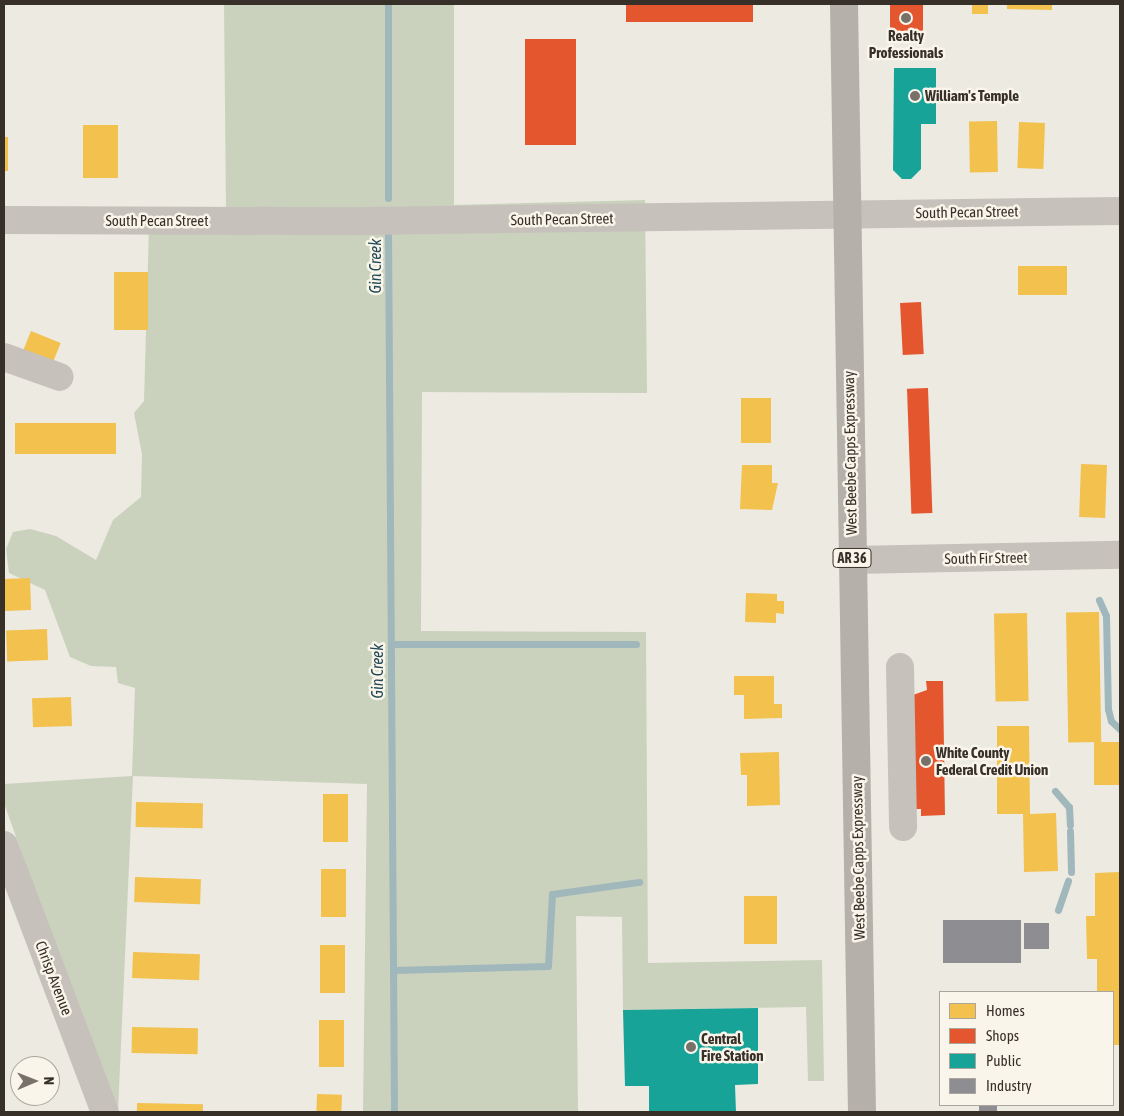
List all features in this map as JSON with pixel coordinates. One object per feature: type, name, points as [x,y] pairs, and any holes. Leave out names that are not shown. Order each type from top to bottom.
[{"type":"main road","name":"West Beebe Capps Expressway","points":[[844,4],[845,214],[862,1112]]},
{"type":"street","name":"South Pecan Street","points":[[4,220],[372,221],[1120,211]]},
{"type":"street","points":[[4,357],[60,377]]},
{"type":"street","name":"South Fir Street","points":[[852,560],[1120,555]]},
{"type":"street","points":[[900,667],[903,827]]},
{"type":"street","name":"Chrisp Avenue","points":[[4,845],[105,1112]]},
{"type":"green space","points":[[224,4],[454,4],[454,205],[645,200],[647,393],[422,392],[421,631],[646,632],[648,963],[822,960],[824,1081],[808,1081],[806,1007],[623,1010],[622,917],[576,916],[578,1112],[363,1112],[367,784],[133,776],[118,1112],[114,1112],[4,803],[4,784],[132,776],[135,688],[118,683],[116,667],[91,666],[70,657],[45,590],[9,573],[6,549],[13,532],[30,529],[56,536],[96,560],[113,520],[141,497],[142,454],[134,413],[144,401],[149,227],[226,211]]},
{"type":"building: Homes","points":[[972,4],[988,4],[988,14],[972,14]]},
{"type":"building: Homes","points":[[1007,4],[1052,4],[1052,10],[1007,9]]},
{"type":"building: Homes","points":[[969,121],[997,121],[998,172],[970,172]]},
{"type":"building: Homes","points":[[1019,122],[1045,123],[1043,169],[1017,168]]},
{"type":"building: Homes","points":[[83,125],[118,125],[118,178],[83,178]]},
{"type":"building: Homes","points":[[4,137],[8,137],[8,171],[4,171]]},
{"type":"building: Homes","points":[[1018,266],[1067,266],[1067,295],[1018,295]]},
{"type":"building: Homes","points":[[114,272],[148,272],[148,330],[114,330]]},
{"type":"building: Homes","points":[[31,331],[61,343],[52,363],[23,351]]},
{"type":"building: Homes","points":[[741,398],[771,398],[771,443],[741,443]]},
{"type":"building: Homes","points":[[15,423],[116,423],[116,454],[15,454]]},
{"type":"building: Homes","points":[[1081,464],[1107,465],[1105,518],[1079,517]]},
{"type":"building: Homes","points":[[742,465],[772,465],[772,483],[778,483],[772,510],[740,509]]},
{"type":"building: Homes","points":[[30,578],[31,610],[5,611],[4,579]]},
{"type":"building: Homes","points":[[746,593],[777,594],[777,601],[784,601],[784,614],[776,613],[776,623],[745,622]]},
{"type":"building: Homes","points":[[1099,612],[1101,742],[1068,743],[1066,613]]},
{"type":"building: Homes","points":[[1027,613],[1029,701],[996,702],[994,614]]},
{"type":"building: Homes","points":[[47,629],[48,660],[7,661],[6,630]]},
{"type":"building: Homes","points":[[734,676],[774,676],[774,704],[782,704],[782,718],[744,719],[744,695],[734,695]]},
{"type":"building: Homes","points":[[71,697],[72,726],[33,727],[32,698]]},
{"type":"building: Homes","points":[[997,726],[1029,726],[1030,814],[1056,813],[1058,871],[1024,872],[1023,814],[997,814]]},
{"type":"building: Homes","points":[[1094,742],[1120,742],[1120,785],[1094,785]]},
{"type":"building: Homes","points":[[779,752],[780,805],[747,806],[747,775],[741,775],[740,753]]},
{"type":"building: Homes","points":[[323,794],[348,794],[348,842],[323,842]]},
{"type":"building: Homes","points":[[136,802],[203,803],[203,828],[136,827]]},
{"type":"building: Homes","points":[[321,869],[346,869],[346,917],[321,917]]},
{"type":"building: Homes","points":[[1120,872],[1120,1045],[1114,1045],[1114,991],[1097,991],[1097,959],[1087,959],[1086,916],[1095,916],[1095,873]]},
{"type":"building: Homes","points":[[135,877],[201,879],[200,904],[134,902]]},
{"type":"building: Homes","points":[[744,896],[777,896],[777,944],[744,944]]},
{"type":"building: Homes","points":[[320,945],[345,945],[345,993],[320,993]]},
{"type":"building: Homes","points":[[133,952],[200,954],[199,980],[132,978]]},
{"type":"building: Homes","points":[[319,1020],[344,1020],[344,1067],[319,1067]]},
{"type":"building: Homes","points":[[132,1027],[198,1028],[198,1054],[132,1053]]},
{"type":"building: Homes","points":[[317,1094],[342,1095],[341,1112],[316,1112]]},
{"type":"building: Homes","points":[[137,1103],[203,1104],[203,1112],[137,1112]]},
{"type":"building: Shops","points":[[626,4],[753,4],[753,22],[626,22]]},
{"type":"building: Shops","name":"Realty Professionals","points":[[890,4],[923,4],[923,31],[890,31]]},
{"type":"building: Shops","points":[[525,39],[576,39],[576,145],[525,145]]},
{"type":"building: Shops","points":[[921,302],[924,354],[903,355],[900,303]]},
{"type":"building: Shops","points":[[928,388],[932,513],[911,514],[907,389]]},
{"type":"building: Shops","name":"White County Federal Credit Union","points":[[926,681],[943,681],[945,815],[921,816],[921,809],[908,809],[910,696],[927,690]]},
{"type":"building: Public","name":"William's Temple","points":[[894,68],[936,68],[936,124],[921,124],[921,169],[911,179],[902,179],[893,170]]},
{"type":"building: Public","name":"Central Fire Station","points":[[758,1008],[758,1084],[735,1085],[736,1112],[649,1112],[649,1086],[625,1086],[623,1010]]},
{"type":"building: Industry","points":[[943,920],[1021,920],[1021,963],[943,963]]},
{"type":"building: Industry","points":[[1024,923],[1049,923],[1049,949],[1024,949]]},
{"type":"building: Industry","points":[[979,1106],[997,1106],[997,1112],[979,1112]]},
{"type":"waterway","name":"Gin Creek","points":[[388,4],[388,198]]},
{"type":"waterway","name":"Gin Creek","points":[[388,229],[394,1112]]},
{"type":"waterway","points":[[1099,600],[1106,616],[1108,709],[1111,721],[1120,729]]},
{"type":"waterway","points":[[391,644],[636,644]]},
{"type":"waterway","points":[[1055,791],[1069,807],[1070,825]]},
{"type":"waterway","points":[[1070,831],[1071,872]]},
{"type":"waterway","points":[[1058,910],[1068,881]]},
{"type":"waterway","points":[[393,970],[548,966],[552,894],[639,882]]},
{"type":"place","name":"Realty Professionals","points":[[906,18]]},
{"type":"place","name":"William's Temple","points":[[915,96]]},
{"type":"place","name":"White County Federal Credit Union","points":[[926,761]]},
{"type":"place","name":"Central Fire Station","points":[[691,1047]]}]
